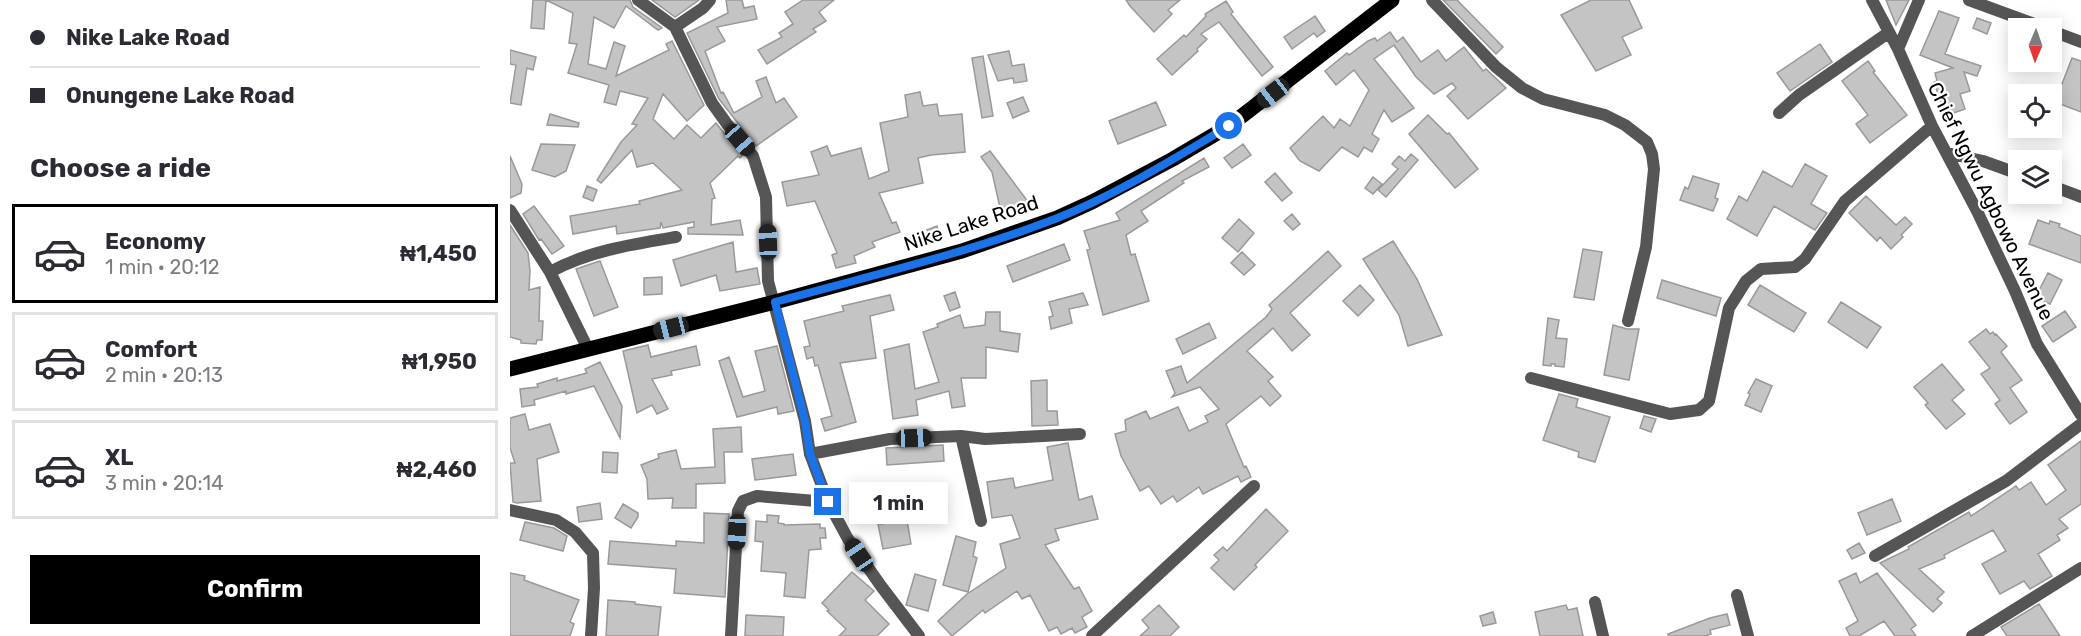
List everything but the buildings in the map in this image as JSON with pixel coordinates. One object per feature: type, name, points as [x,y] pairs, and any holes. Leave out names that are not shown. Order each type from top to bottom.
[{"type":"main road","name":"Nike Lake Road","points":[[510,369],[962,252],[1057,218],[1173,159],[1229,126],[1392,0]]},
{"type":"street","points":[[638,0],[675,27],[712,103],[753,156],[766,197],[768,281],[805,421],[810,454],[828,502],[848,539],[914,634]]},
{"type":"street","points":[[675,27],[703,8],[710,0]]},
{"type":"street","points":[[1432,0],[1496,67],[1522,88],[1543,99],[1605,115],[1624,125],[1647,142],[1652,154],[1654,169],[1646,247],[1628,321]]},
{"type":"street","name":"Chief Ngwu Agbowo Avenue","points":[[1872,0],[2015,291],[2037,344],[2078,411]]},
{"type":"street","points":[[1898,49],[1918,0]]},
{"type":"street","points":[[1968,0],[2018,18]]},
{"type":"street","points":[[1779,113],[1799,95],[1888,33]]},
{"type":"street","points":[[2062,35],[2081,42]]},
{"type":"street","points":[[1531,378],[1670,414],[1699,410],[1709,401],[1729,308],[1746,281],[1761,269],[1795,267],[1805,259],[1845,201],[1932,126]]},
{"type":"street","points":[[1947,153],[1983,161],[2008,170]]},
{"type":"street","points":[[2062,189],[2081,196]]},
{"type":"street","points":[[510,210],[550,272],[588,349]]},
{"type":"street","points":[[550,272],[570,261],[628,245],[676,237]]},
{"type":"street","points":[[2078,411],[2081,394]]},
{"type":"street","points":[[1875,556],[2006,481],[2081,424]]},
{"type":"street","points":[[810,454],[890,439],[961,436],[985,439],[1080,434]]},
{"type":"street","points":[[961,436],[981,521]]},
{"type":"street","points":[[1092,636],[1254,486]]},
{"type":"street","points":[[731,636],[738,511],[743,501],[757,496],[828,502]]},
{"type":"street","points":[[510,510],[556,520],[575,532],[593,553],[594,588],[591,636]]},
{"type":"street","points":[[1972,636],[2081,568]]},
{"type":"street","points":[[1737,595],[1748,636]]},
{"type":"street","points":[[1595,603],[1603,636]]},
{"type":"route","points":[[828,502],[810,454],[805,421],[775,302],[962,252],[1057,218],[1173,159],[1229,126]]}]
